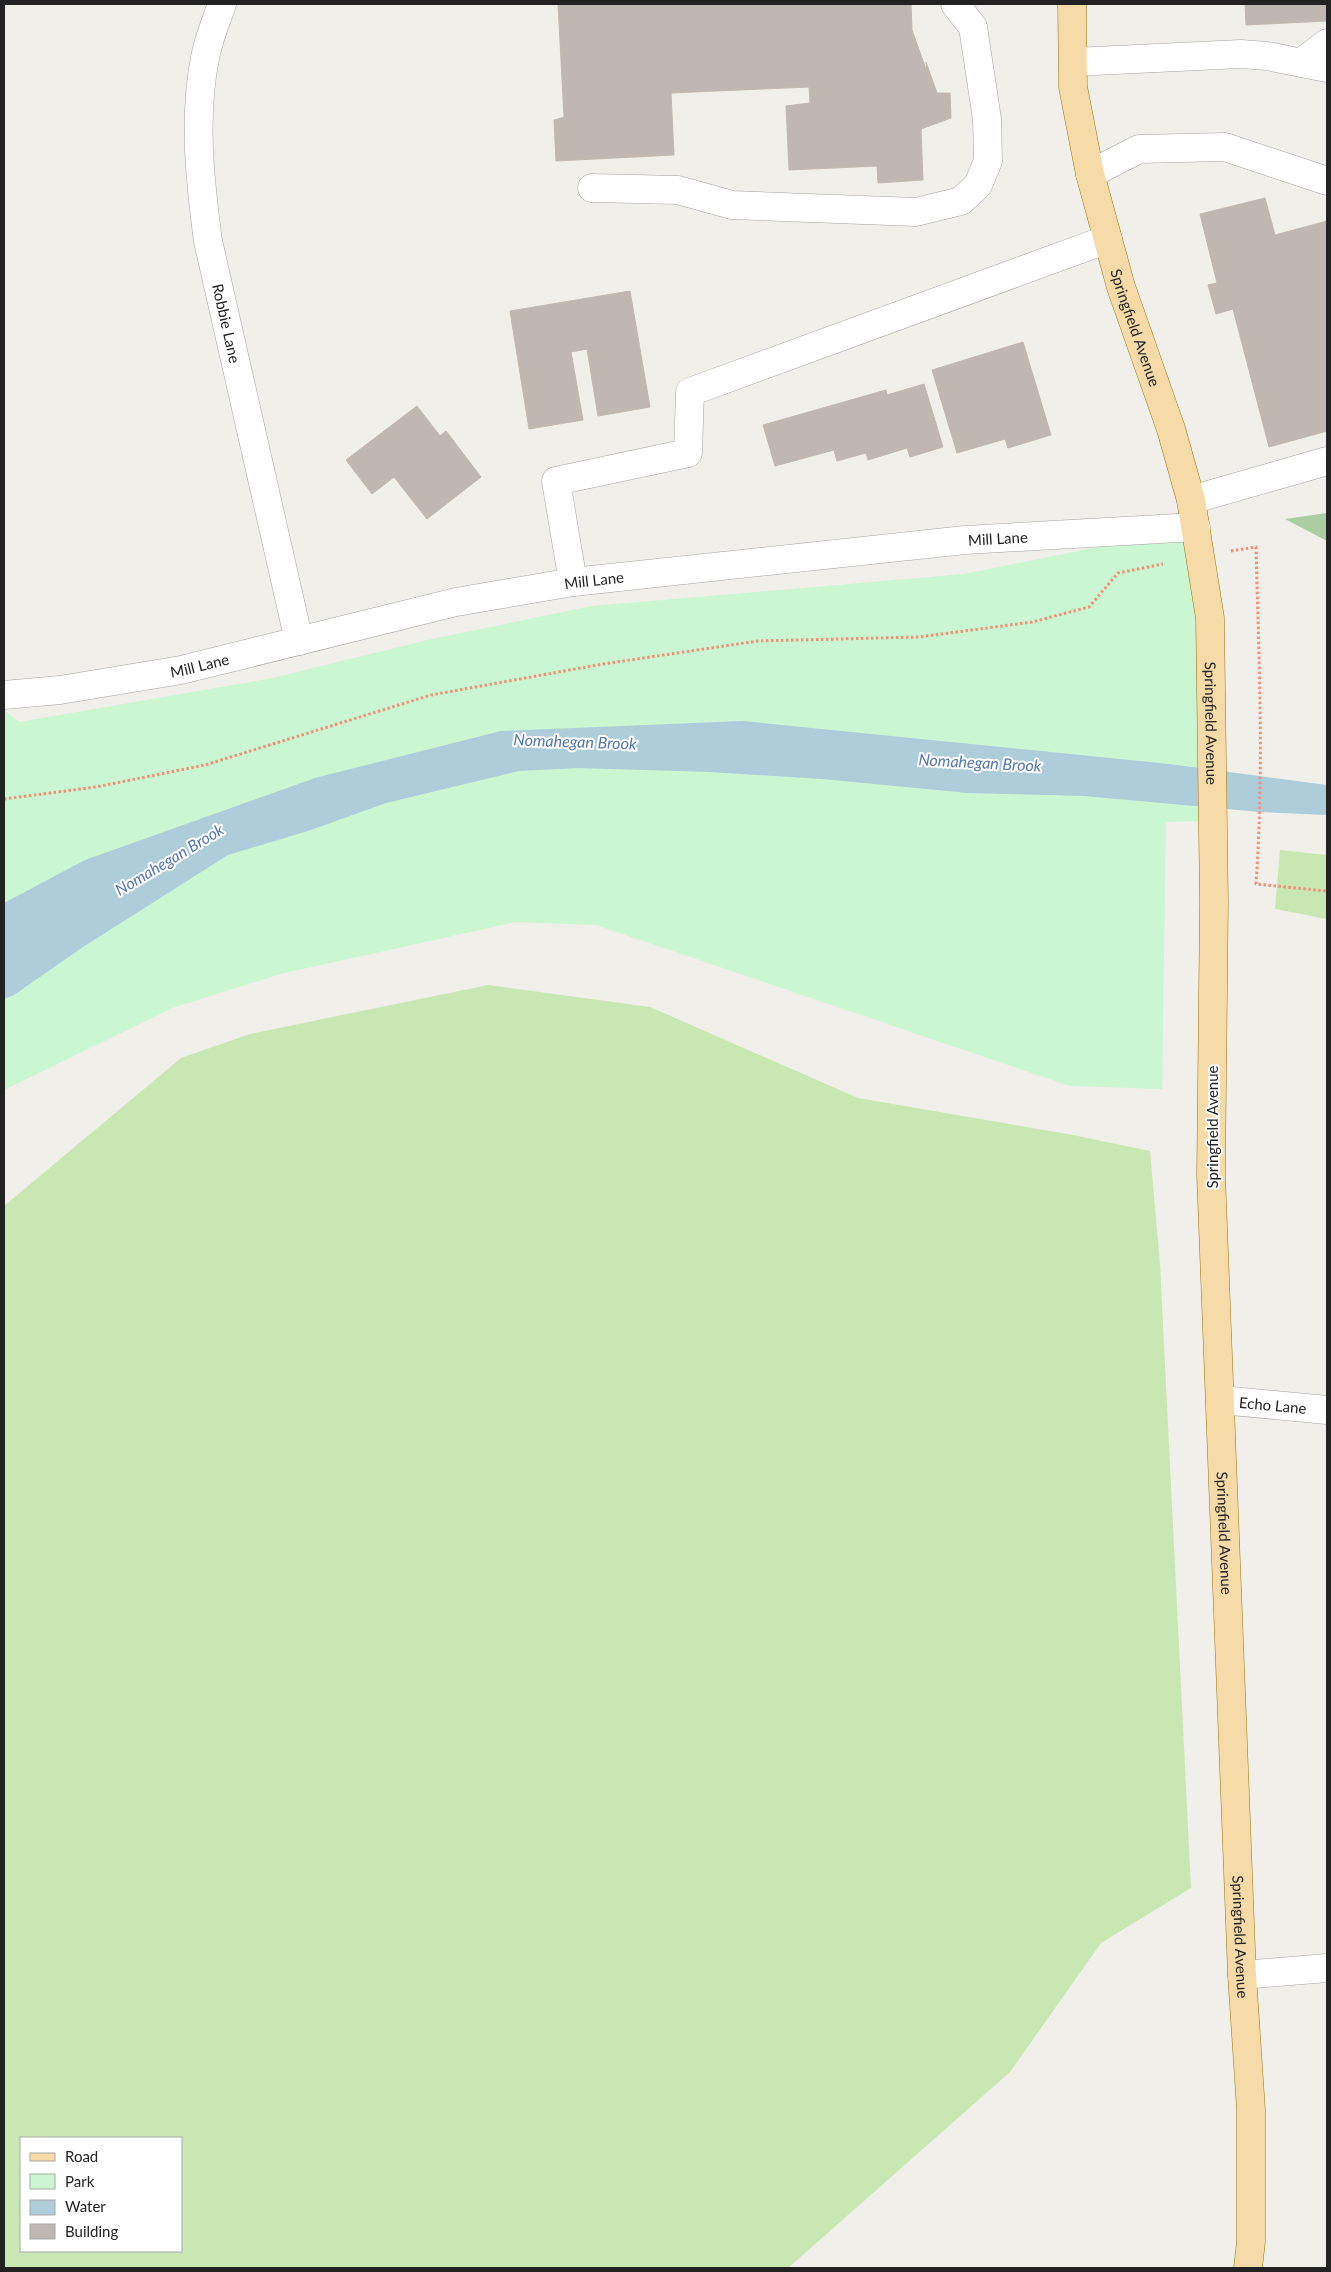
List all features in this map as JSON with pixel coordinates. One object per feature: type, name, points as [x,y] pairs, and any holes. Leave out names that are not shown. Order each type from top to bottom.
[{"type":"main road","name":"Springfield Avenue","points":[[1072,4],[1073,87],[1090,174],[1122,287],[1170,429],[1191,500],[1210,618],[1213,821],[1211,1175],[1242,1976],[1251,2110],[1251,2241],[1248,2268]]},
{"type":"street","name":"Robbie Lane","points":[[222,4],[205,58],[200,114],[200,175],[208,241],[299,641]]},
{"type":"street","points":[[592,188],[678,190],[732,205],[916,212],[961,201],[978,185],[988,161],[986,119],[973,27],[955,4]]},
{"type":"street","points":[[1073,62],[1241,54],[1315,65],[1327,43]]},
{"type":"street","points":[[1090,174],[1139,149],[1225,147],[1327,181]]},
{"type":"street","points":[[573,582],[556,481],[688,453],[690,392],[1108,239]]},
{"type":"street","points":[[1191,500],[1327,461]]},
{"type":"street","name":"Mill Lane","points":[[4,695],[60,690],[181,670],[456,602],[573,582],[965,540],[1196,527]]},
{"type":"street","name":"Echo Lane","points":[[1220,1400],[1327,1410]]},
{"type":"street","points":[[1242,1976],[1327,1968]]},
{"type":"path","points":[[1256,547],[1261,759],[1260,829],[1256,884],[1327,891]]},
{"type":"path","points":[[4,799],[96,787],[205,765],[431,695],[594,666],[758,641],[919,637],[1032,622],[1089,606],[1118,572],[1200,556]]},
{"type":"green space","points":[[1327,513],[1327,541],[1285,519]]},
{"type":"green space","points":[[1196,527],[1213,821],[1166,822],[1162,1089],[1070,1086],[596,925],[516,922],[280,974],[172,1008],[4,1090],[4,710],[19,722],[273,678],[427,640],[592,606],[964,574]]},
{"type":"green space","points":[[1280,850],[1327,855],[1327,919],[1275,909]]},
{"type":"green space","points":[[488,985],[650,1007],[858,1098],[1073,1135],[1150,1151],[1160,1264],[1191,1888],[1101,1943],[1010,2072],[788,2268],[4,2268],[4,1206],[181,1058],[250,1034]]},
{"type":"water","name":"Nomahegan Brook","points":[[743,721],[1169,764],[1327,785],[1327,815],[1260,812],[1084,796],[968,793],[822,779],[710,772],[578,768],[519,771],[386,803],[311,830],[228,855],[83,947],[14,995],[4,999],[4,903],[85,860],[315,778],[501,731]]},
{"type":"building","points":[[558,4],[911,4],[912,30],[927,72],[926,62],[937,93],[950,93],[951,118],[921,129],[923,180],[878,183],[877,166],[789,170],[786,106],[810,103],[809,87],[671,93],[674,155],[556,161],[554,120],[564,117]]},
{"type":"building","points":[[1245,4],[1327,4],[1327,21],[1246,25]]},
{"type":"building","points":[[1265,198],[1275,235],[1327,221],[1327,431],[1269,447],[1233,309],[1216,314],[1208,285],[1217,283],[1200,214]]},
{"type":"building","points":[[630,291],[650,407],[598,416],[587,349],[571,352],[583,420],[529,429],[510,311]]},
{"type":"building","points":[[1023,342],[1051,435],[1008,448],[1005,439],[957,453],[932,370]]},
{"type":"building","points":[[924,384],[943,447],[910,457],[907,448],[868,460],[866,453],[837,461],[834,450],[775,466],[763,425],[886,390],[887,395]]},
{"type":"building","points":[[417,406],[440,436],[446,431],[481,477],[427,519],[394,477],[372,494],[346,460]]}]
